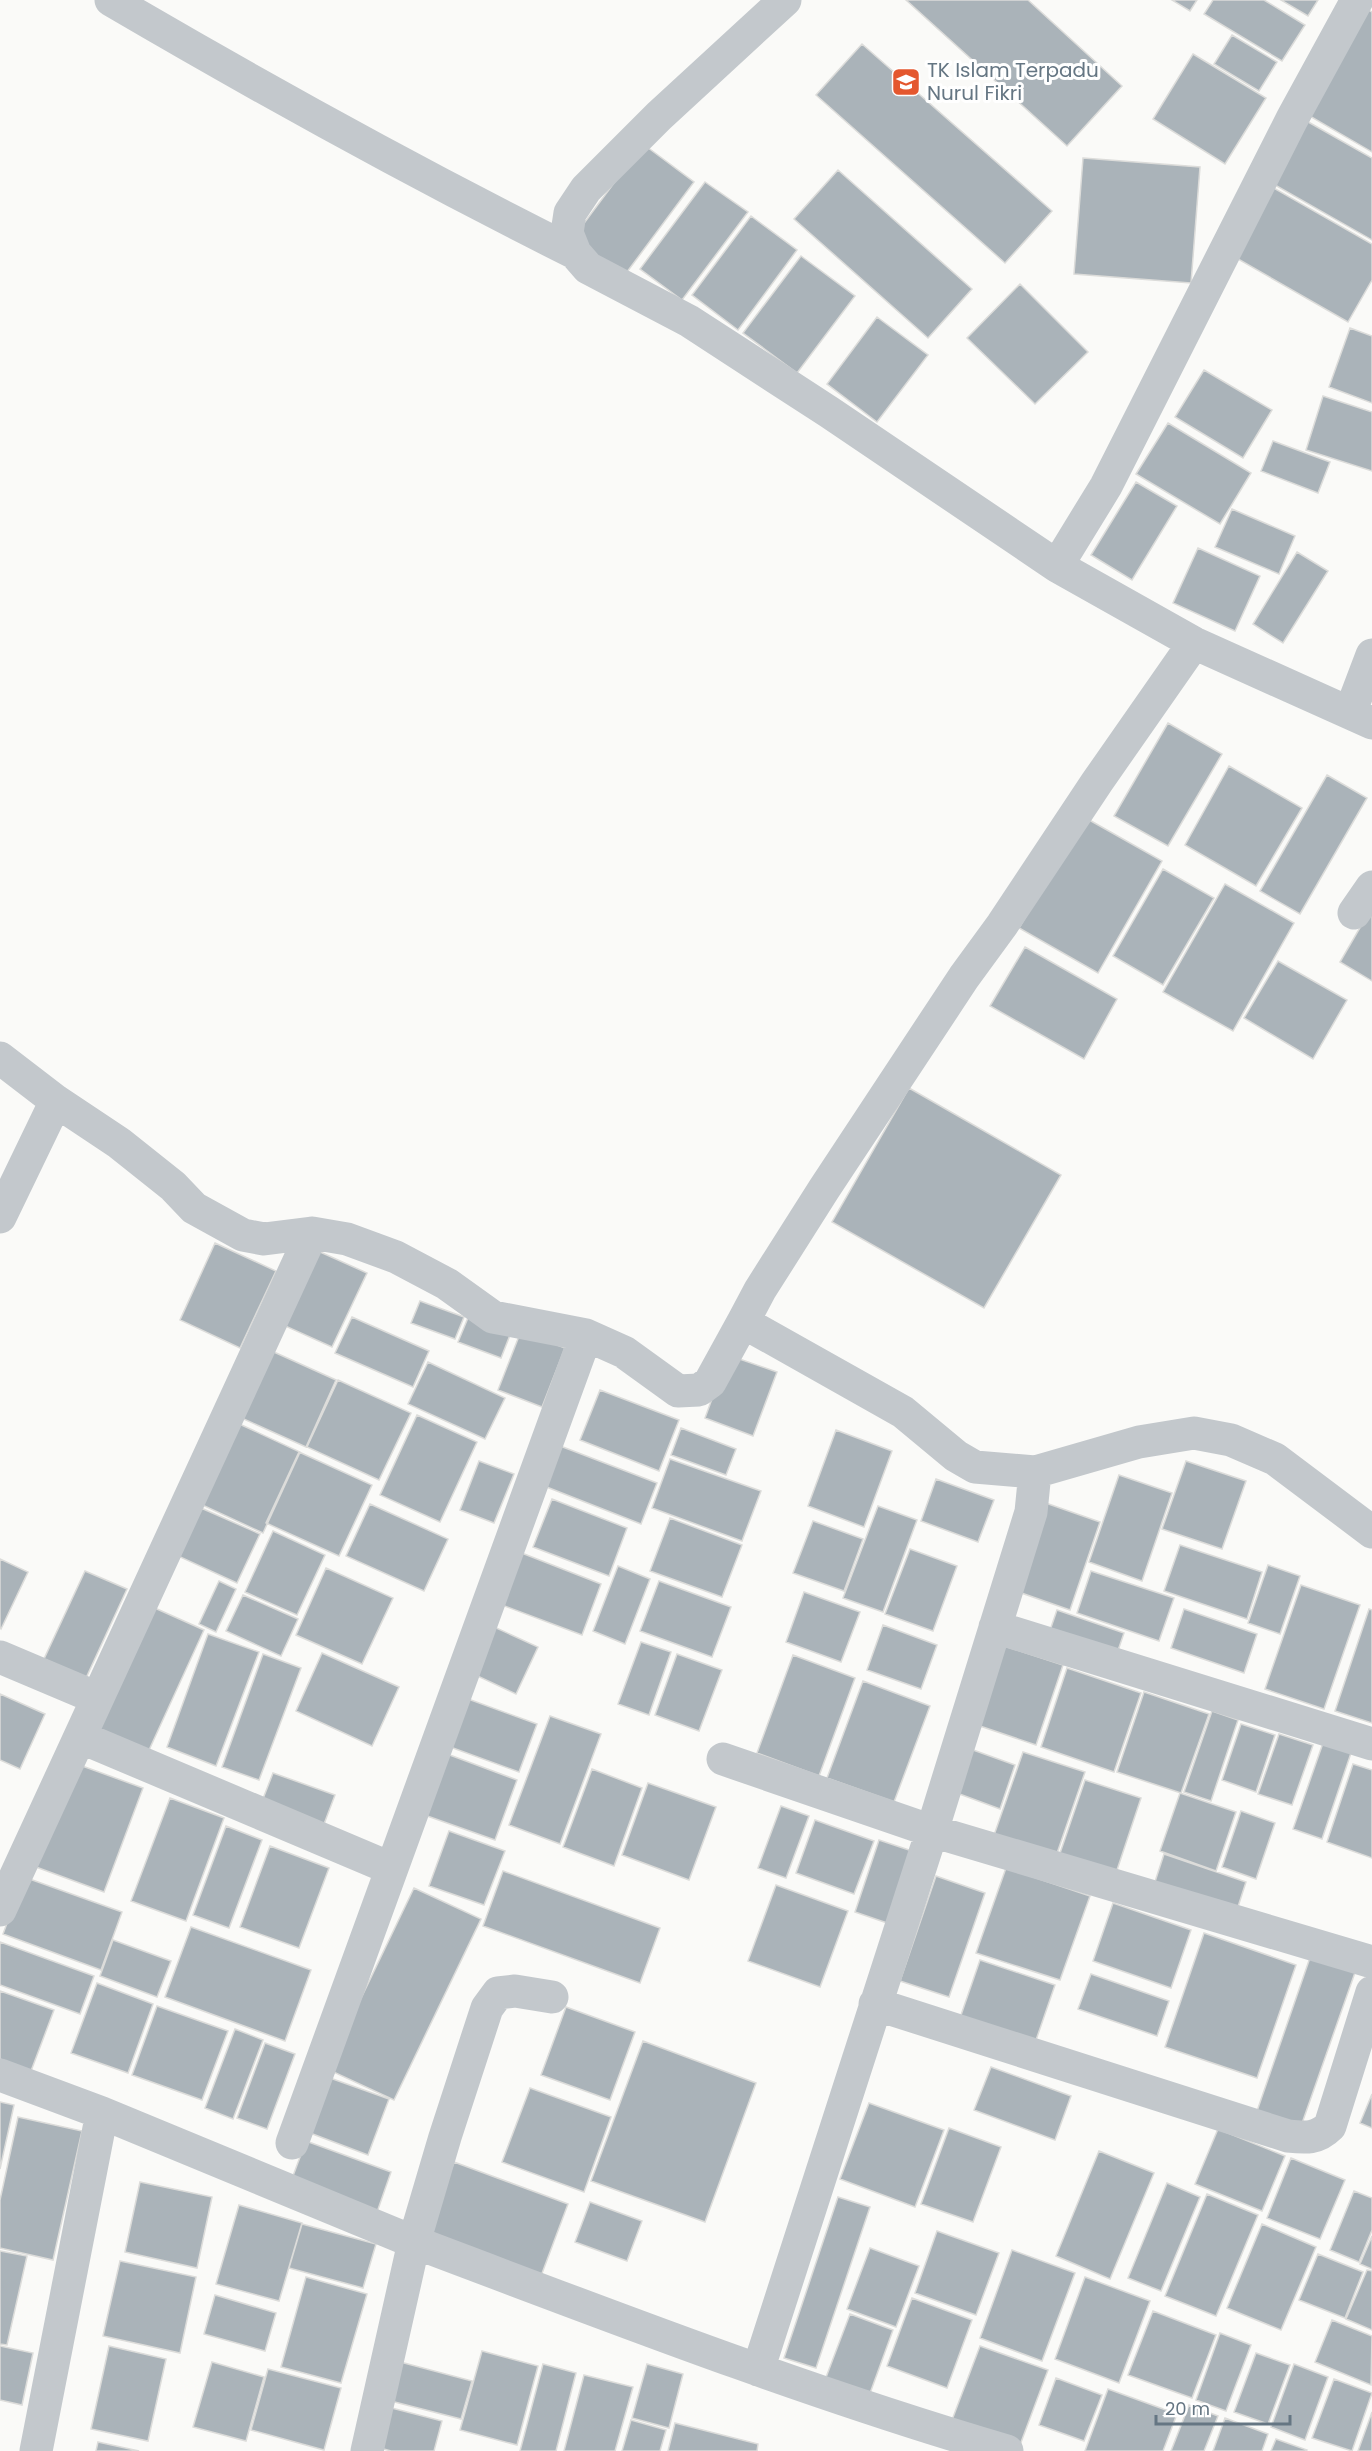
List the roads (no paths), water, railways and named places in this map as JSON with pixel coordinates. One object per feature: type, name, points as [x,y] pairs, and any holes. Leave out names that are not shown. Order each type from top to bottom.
[{"type":"street","points":[[111,0],[443,187],[575,253]]},
{"type":"street","points":[[785,0],[659,116],[586,189],[570,213],[567,233],[575,253],[588,268],[689,321],[829,412],[1057,566],[1194,643],[1361,718],[1372,655]]},
{"type":"street","points":[[1057,566],[1106,486],[1292,119],[1357,0]]},
{"type":"street","points":[[0,1058],[56,1101],[119,1143],[173,1186],[194,1208],[243,1236],[264,1239],[312,1233],[347,1239],[396,1257],[447,1284],[493,1317],[586,1335],[624,1352],[678,1391],[699,1390],[710,1382],[760,1290],[888,1091],[1194,643]]},
{"type":"street","points":[[0,1217],[56,1101]]},
{"type":"street","points":[[0,1910],[312,1233]]},
{"type":"street","points":[[744,1322],[903,1412],[956,1456],[975,1467],[1035,1472],[1138,1442],[1194,1433],[1231,1440],[1275,1459],[1372,1532]]},
{"type":"street","points":[[292,2143],[390,1868],[586,1335]]},
{"type":"street","points":[[758,2370],[932,1831],[1031,1512],[1035,1472]]},
{"type":"street","points":[[995,1627],[1372,1744]]},
{"type":"street","points":[[0,1657],[98,1698]]},
{"type":"street","points":[[80,1737],[390,1868]]},
{"type":"street","points":[[723,1758],[932,1831],[1372,1962]]},
{"type":"street","points":[[367,2451],[414,2242],[487,2008],[498,1993],[515,1991],[552,1997]]},
{"type":"street","points":[[875,2004],[1288,2136],[1307,2138],[1320,2135],[1330,2126],[1372,1992]]},
{"type":"street","points":[[0,2075],[102,2113],[414,2242],[758,2370],[856,2404],[1007,2451]]},
{"type":"street","points":[[36,2451],[102,2113]]},
{"type":"place","name":"TK Islam Terpadu Nurul Fikri","points":[[906,82]]}]
